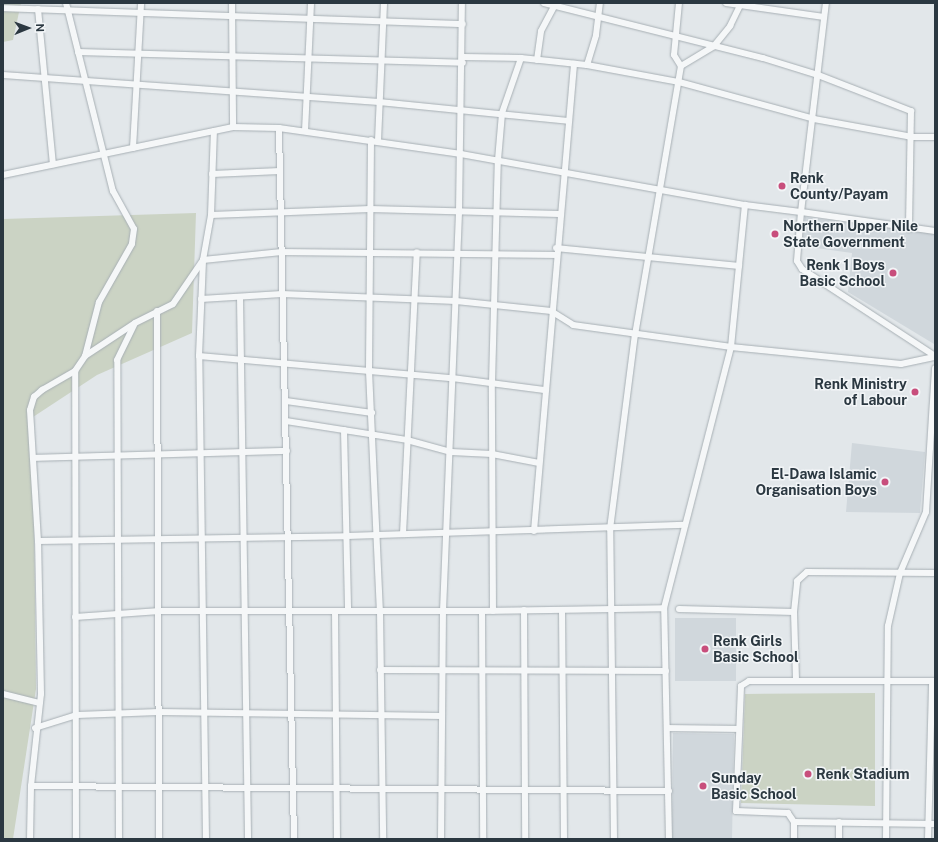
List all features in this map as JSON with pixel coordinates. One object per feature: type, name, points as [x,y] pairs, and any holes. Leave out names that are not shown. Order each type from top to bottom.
[{"type":"street","points":[[30,839],[31,786],[39,703],[38,541],[30,410],[34,397],[75,371],[85,356],[104,290],[114,280],[132,244],[134,228],[113,190],[102,154],[66,3]]},
{"type":"street","points":[[134,148],[141,3]]},
{"type":"street","points":[[232,3],[233,128]]},
{"type":"street","points":[[305,132],[311,3]]},
{"type":"street","points":[[383,839],[380,611],[369,371],[370,209],[374,140],[380,102],[384,3]]},
{"type":"street","points":[[441,839],[440,789],[443,611],[445,533],[451,452],[452,378],[458,252],[463,60],[462,3]]},
{"type":"street","points":[[544,3],[598,15],[818,75],[911,111],[912,137],[909,229]]},
{"type":"street","points":[[587,65],[600,3]]},
{"type":"street","points":[[614,839],[613,610],[610,529],[635,334],[679,82],[681,66],[674,55],[679,3]]},
{"type":"street","points":[[726,3],[824,17]]},
{"type":"street","points":[[826,3],[814,120],[801,212],[799,266],[935,357]]},
{"type":"street","points":[[681,66],[714,46],[730,26],[741,4]]},
{"type":"street","points":[[537,60],[541,31],[555,5]]},
{"type":"street","points":[[3,8],[463,24]]},
{"type":"street","points":[[38,9],[53,164]]},
{"type":"street","points":[[78,52],[139,51],[232,56],[308,56],[382,60],[520,58],[587,65],[679,82],[814,120],[912,137],[935,137]]},
{"type":"street","points":[[493,611],[492,383],[494,253],[498,160],[502,113],[520,58]]},
{"type":"street","points":[[534,531],[562,173],[574,64]]},
{"type":"street","points":[[3,75],[380,102],[502,113],[568,121]]},
{"type":"street","points":[[3,174],[214,131],[233,128],[279,128],[374,140],[498,160],[562,173],[746,205],[935,232]]},
{"type":"street","points":[[279,128],[293,715],[294,839]]},
{"type":"street","points":[[206,839],[204,539],[199,356],[203,260],[211,215],[214,131]]},
{"type":"street","points":[[212,174],[280,171]]},
{"type":"street","points":[[669,839],[668,728],[664,608],[731,347],[746,205]]},
{"type":"street","points":[[211,215],[281,211],[370,209],[559,214]]},
{"type":"street","points":[[556,248],[740,266]]},
{"type":"street","points":[[85,356],[135,323],[173,304],[203,260],[282,252],[458,252],[556,255]]},
{"type":"street","points":[[403,534],[417,252]]},
{"type":"street","points":[[201,299],[282,294],[370,296],[494,304],[551,311],[573,325],[731,347],[902,364],[935,357]]},
{"type":"street","points":[[240,297],[246,538],[248,839]]},
{"type":"street","points":[[157,311],[160,540],[158,712],[159,839]]},
{"type":"street","points":[[119,839],[120,715],[116,541],[118,455],[116,360],[135,323]]},
{"type":"street","points":[[199,356],[452,378],[544,390]]},
{"type":"street","points":[[886,839],[888,626],[900,573],[926,512],[935,368]]},
{"type":"street","points":[[75,371],[77,541],[75,617],[78,786],[76,839]]},
{"type":"street","points":[[286,401],[372,414]]},
{"type":"street","points":[[286,421],[407,440],[451,452],[492,454],[539,463]]},
{"type":"street","points":[[344,430],[348,611]]},
{"type":"street","points":[[33,458],[287,451]]},
{"type":"street","points":[[38,541],[289,538],[492,531],[610,529],[685,525]]},
{"type":"street","points":[[796,680],[794,612],[797,581],[807,572],[935,573]]},
{"type":"street","points":[[75,617],[160,611],[493,611],[664,608]]},
{"type":"street","points":[[679,609],[794,612]]},
{"type":"street","points":[[524,610],[525,839]]},
{"type":"street","points":[[562,610],[564,839]]},
{"type":"street","points":[[335,611],[337,839]]},
{"type":"street","points":[[482,611],[483,839]]},
{"type":"street","points":[[380,670],[442,668],[666,671]]},
{"type":"street","points":[[794,839],[794,822],[788,813],[736,811],[738,729],[741,686],[745,683],[796,680],[933,681],[932,824],[928,839]]},
{"type":"street","points":[[3,694],[39,703]]},
{"type":"street","points":[[36,728],[77,715],[120,715],[158,712],[247,715],[381,714],[442,716]]},
{"type":"street","points":[[668,728],[738,729]]},
{"type":"street","points":[[31,786],[120,788],[159,785],[206,787],[440,789],[564,788],[669,791]]},
{"type":"street","points":[[794,822],[932,824]]},
{"type":"street","points":[[839,822],[839,839]]},
{"type":"shaded area","name":"Renk 1 Boys Basic School","points":[[805,217],[935,234],[934,344],[848,292],[852,253],[802,246]]},
{"type":"shaded area","name":"El-Dawa Islamic Organisation Boys","points":[[852,443],[925,452],[920,513],[846,512]]},
{"type":"shaded area","name":"Renk Girls Basic School","points":[[675,618],[736,618],[736,681],[675,681]]},
{"type":"shaded area","name":"Sunday Basic School","points":[[673,733],[734,734],[732,839],[672,839]]},
{"type":"green space","points":[[3,3],[21,3],[13,40],[3,42]]},
{"type":"green space","points":[[196,213],[192,333],[97,375],[33,417],[36,689],[13,839],[3,839],[3,219]]},
{"type":"green space","name":"Renk Stadium","points":[[875,693],[875,806],[741,803],[745,694]]},
{"type":"place","name":"Renk County/Payam","points":[[782,186]]},
{"type":"place","name":"Northern Upper Nile State Government","points":[[775,234]]},
{"type":"place","name":"Renk 1 Boys Basic School","points":[[893,273]]},
{"type":"place","name":"Renk Ministry of Labour","points":[[915,392]]},
{"type":"place","name":"El-Dawa Islamic Organisation Boys","points":[[885,482]]},
{"type":"place","name":"Renk Girls Basic School","points":[[705,649]]},
{"type":"place","name":"Renk Stadium","points":[[808,774]]},
{"type":"place","name":"Sunday Basic School","points":[[703,786]]}]
